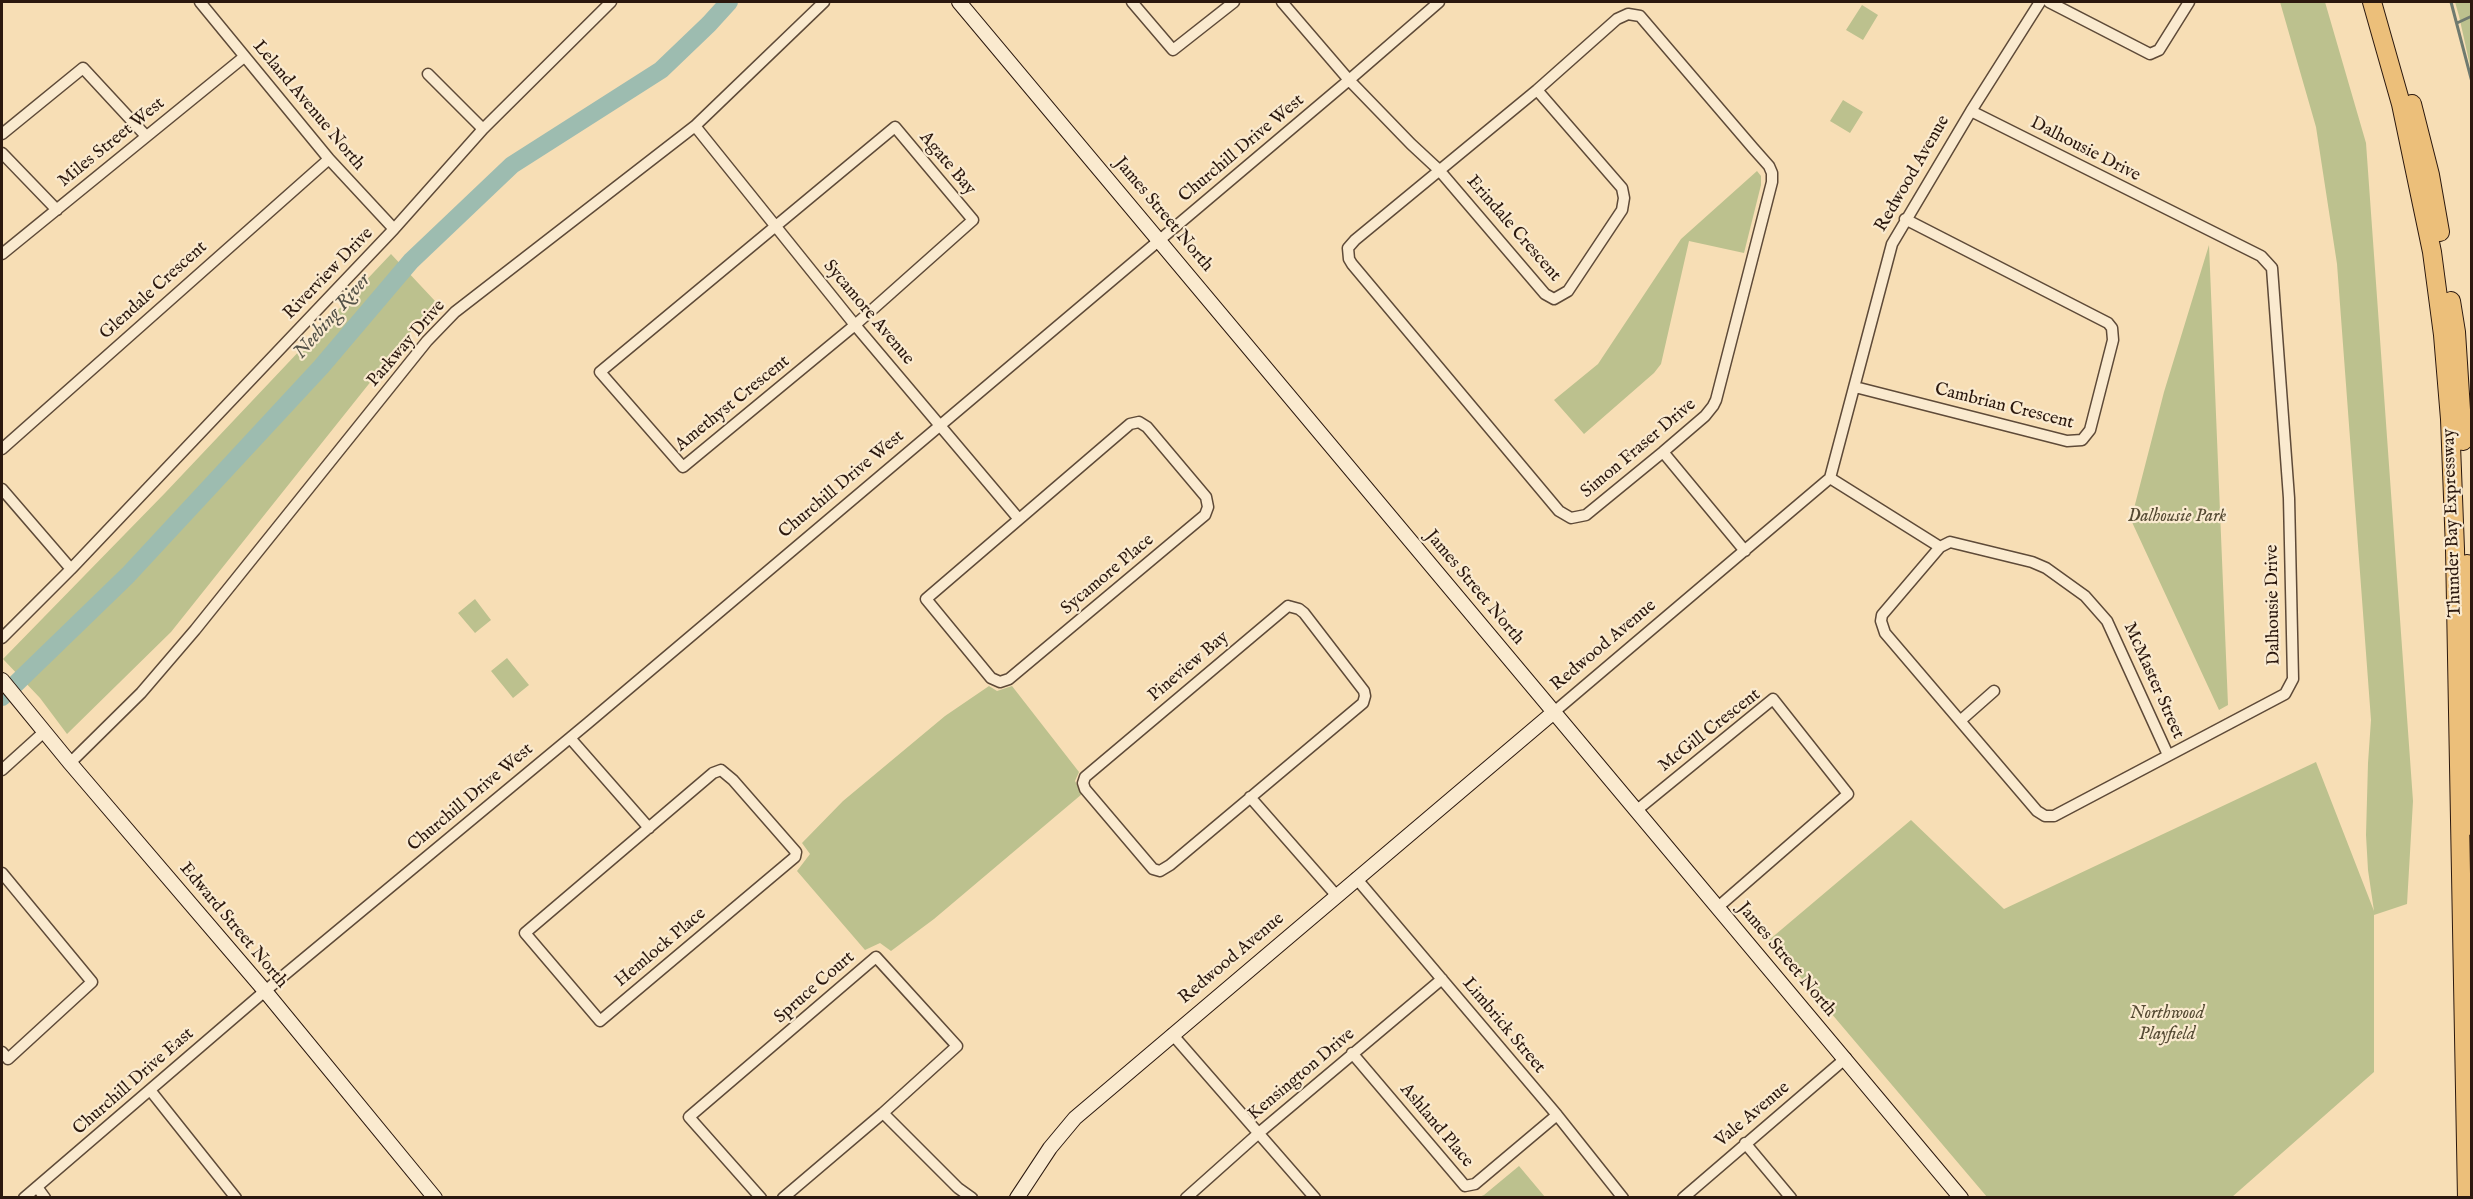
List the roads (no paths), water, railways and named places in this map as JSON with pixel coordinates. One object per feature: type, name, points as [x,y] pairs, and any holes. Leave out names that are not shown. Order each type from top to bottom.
[{"type":"highway","name":"Thunder Bay Expressway","points":[[2372,2],[2401,104],[2432,252],[2443,335],[2450,418],[2455,549],[2467,1197]]},
{"type":"highway","name":"Thunder Bay Expressway","points":[[2384,2],[2430,175],[2456,332],[2467,549],[2472,826]]},
{"type":"street","name":"Leland Avenue North","points":[[200,2],[329,159],[394,229]]},
{"type":"street","name":"Riverview Drive","points":[[2,638],[71,569],[394,229],[483,129],[611,2]]},
{"type":"street","name":"Parkway Drive","points":[[70,763],[141,693],[195,630],[427,340],[448,319],[694,126],[824,2]]},
{"type":"street","name":"James Street North","points":[[959,2],[1160,238],[1961,1197]]},
{"type":"street","points":[[1132,2],[1173,50],[1234,2]]},
{"type":"street","points":[[1282,2],[1349,80],[1439,170]]},
{"type":"street","name":"Churchill Drive West","points":[[265,991],[570,738],[1439,2]]},
{"type":"street","name":"Redwood Avenue","points":[[1017,1197],[1050,1148],[1076,1118],[1172,1034],[1830,478],[1892,244],[1971,111],[2040,2]]},
{"type":"street","points":[[2049,2],[2150,54],[2159,50],[2189,2]]},
{"type":"street","name":"Simon Fraser Drive","points":[[1636,14],[1769,166],[1772,173],[1772,182],[1716,400],[1705,416],[1586,515],[1576,518],[1566,516],[1510,453],[1352,264],[1348,253],[1351,242],[1439,170],[1537,90],[1617,18],[1636,14]]},
{"type":"street","name":"Miles Street West","points":[[2,254],[244,57]]},
{"type":"street","points":[[2,134],[83,68],[146,136]]},
{"type":"street","points":[[428,74],[483,129]]},
{"type":"street","name":"Erindale Crescent","points":[[1439,170],[1545,294],[1554,299],[1562,297],[1620,213],[1624,198],[1622,188],[1537,90]]},
{"type":"street","name":"Dalhousie Drive","points":[[1941,547],[1884,610],[1881,621],[1885,633],[2037,810],[2045,816],[2054,816],[2279,698],[2292,684],[2289,485],[2273,274],[2269,264],[2261,256],[1971,111]]},
{"type":"street","name":"Sycamore Avenue","points":[[694,126],[855,325],[1018,518]]},
{"type":"street","name":"Agate Bay","points":[[777,226],[895,127],[972,220],[855,325]]},
{"type":"street","points":[[2,153],[57,210]]},
{"type":"street","name":"Glendale Crescent","points":[[2,449],[329,159]]},
{"type":"street","name":"Cambrian Crescent","points":[[1855,387],[2067,441],[2082,440],[2090,429],[2113,340],[2112,328],[2108,323],[1905,219]]},
{"type":"street","name":"Amethyst Crescent","points":[[777,226],[600,372],[683,467],[855,325]]},
{"type":"street","name":"Sycamore Place","points":[[1139,423],[1147,427],[1206,497],[1208,507],[1205,515],[1178,538],[1009,679],[1000,682],[991,678],[926,599],[1018,518],[1130,424],[1139,423]]},
{"type":"street","points":[[1664,452],[1745,551]]},
{"type":"street","points":[[1830,478],[1941,547]]},
{"type":"street","points":[[2,489],[71,569]]},
{"type":"street","name":"McMaster Street","points":[[1941,547],[1945,543],[1956,542],[2032,562],[2060,576],[2085,596],[2116,635],[2168,755]]},
{"type":"street","name":"Pineview Bay","points":[[1293,606],[1304,613],[1364,691],[1365,696],[1363,703],[1250,797],[1160,871],[1153,868],[1085,789],[1083,783],[1085,777],[1283,609],[1293,606]]},
{"type":"street","name":"Edward Street North","points":[[2,680],[265,991],[435,1197]]},
{"type":"street","points":[[1960,721],[1994,691]]},
{"type":"street","name":"McGill Crescent","points":[[1637,810],[1773,699],[1848,794],[1718,907]]},
{"type":"street","points":[[2,770],[44,732]]},
{"type":"street","points":[[570,738],[649,828]]},
{"type":"street","name":"Hemlock Place","points":[[721,770],[733,780],[796,852],[795,857],[600,1021],[525,933],[649,828],[713,773],[721,770]]},
{"type":"street","points":[[1250,797],[1336,895]]},
{"type":"street","points":[[2,873],[92,982],[8,1059],[2,1052]]},
{"type":"street","name":"Limbrick Street","points":[[1356,878],[1557,1115],[1623,1197]]},
{"type":"street","name":"Spruce Court","points":[[761,1197],[690,1117],[876,957],[957,1046],[883,1113],[783,1197]]},
{"type":"street","name":"Kensington Drive","points":[[1186,1197],[1442,979]]},
{"type":"street","name":"Churchill Drive East","points":[[24,1197],[265,991]]},
{"type":"street","points":[[1172,1034],[1315,1197]]},
{"type":"street","name":"Ashland Place","points":[[1353,1053],[1465,1186],[1475,1184],[1557,1115]]},
{"type":"street","name":"Vale Avenue","points":[[1683,1197],[1846,1058]]},
{"type":"street","points":[[150,1090],[236,1197]]},
{"type":"street","points":[[883,1113],[958,1188],[972,1197]]},
{"type":"street","points":[[1745,1143],[1791,1197]]},
{"type":"street","points":[[37,1187],[45,1197]]},
{"type":"waterway","name":"Neebing River","points":[[2,697],[128,575],[321,367],[411,261],[512,165],[661,70],[729,2]]},
{"type":"waterway","points":[[2451,2],[2472,82]]},
{"type":"waterway","points":[[2457,23],[2472,16]]},
{"type":"park label","name":"Dalhousie Park","points":[[2177,517]]},
{"type":"park label","name":"Northwood Playfield","points":[[2167,1024]]}]
